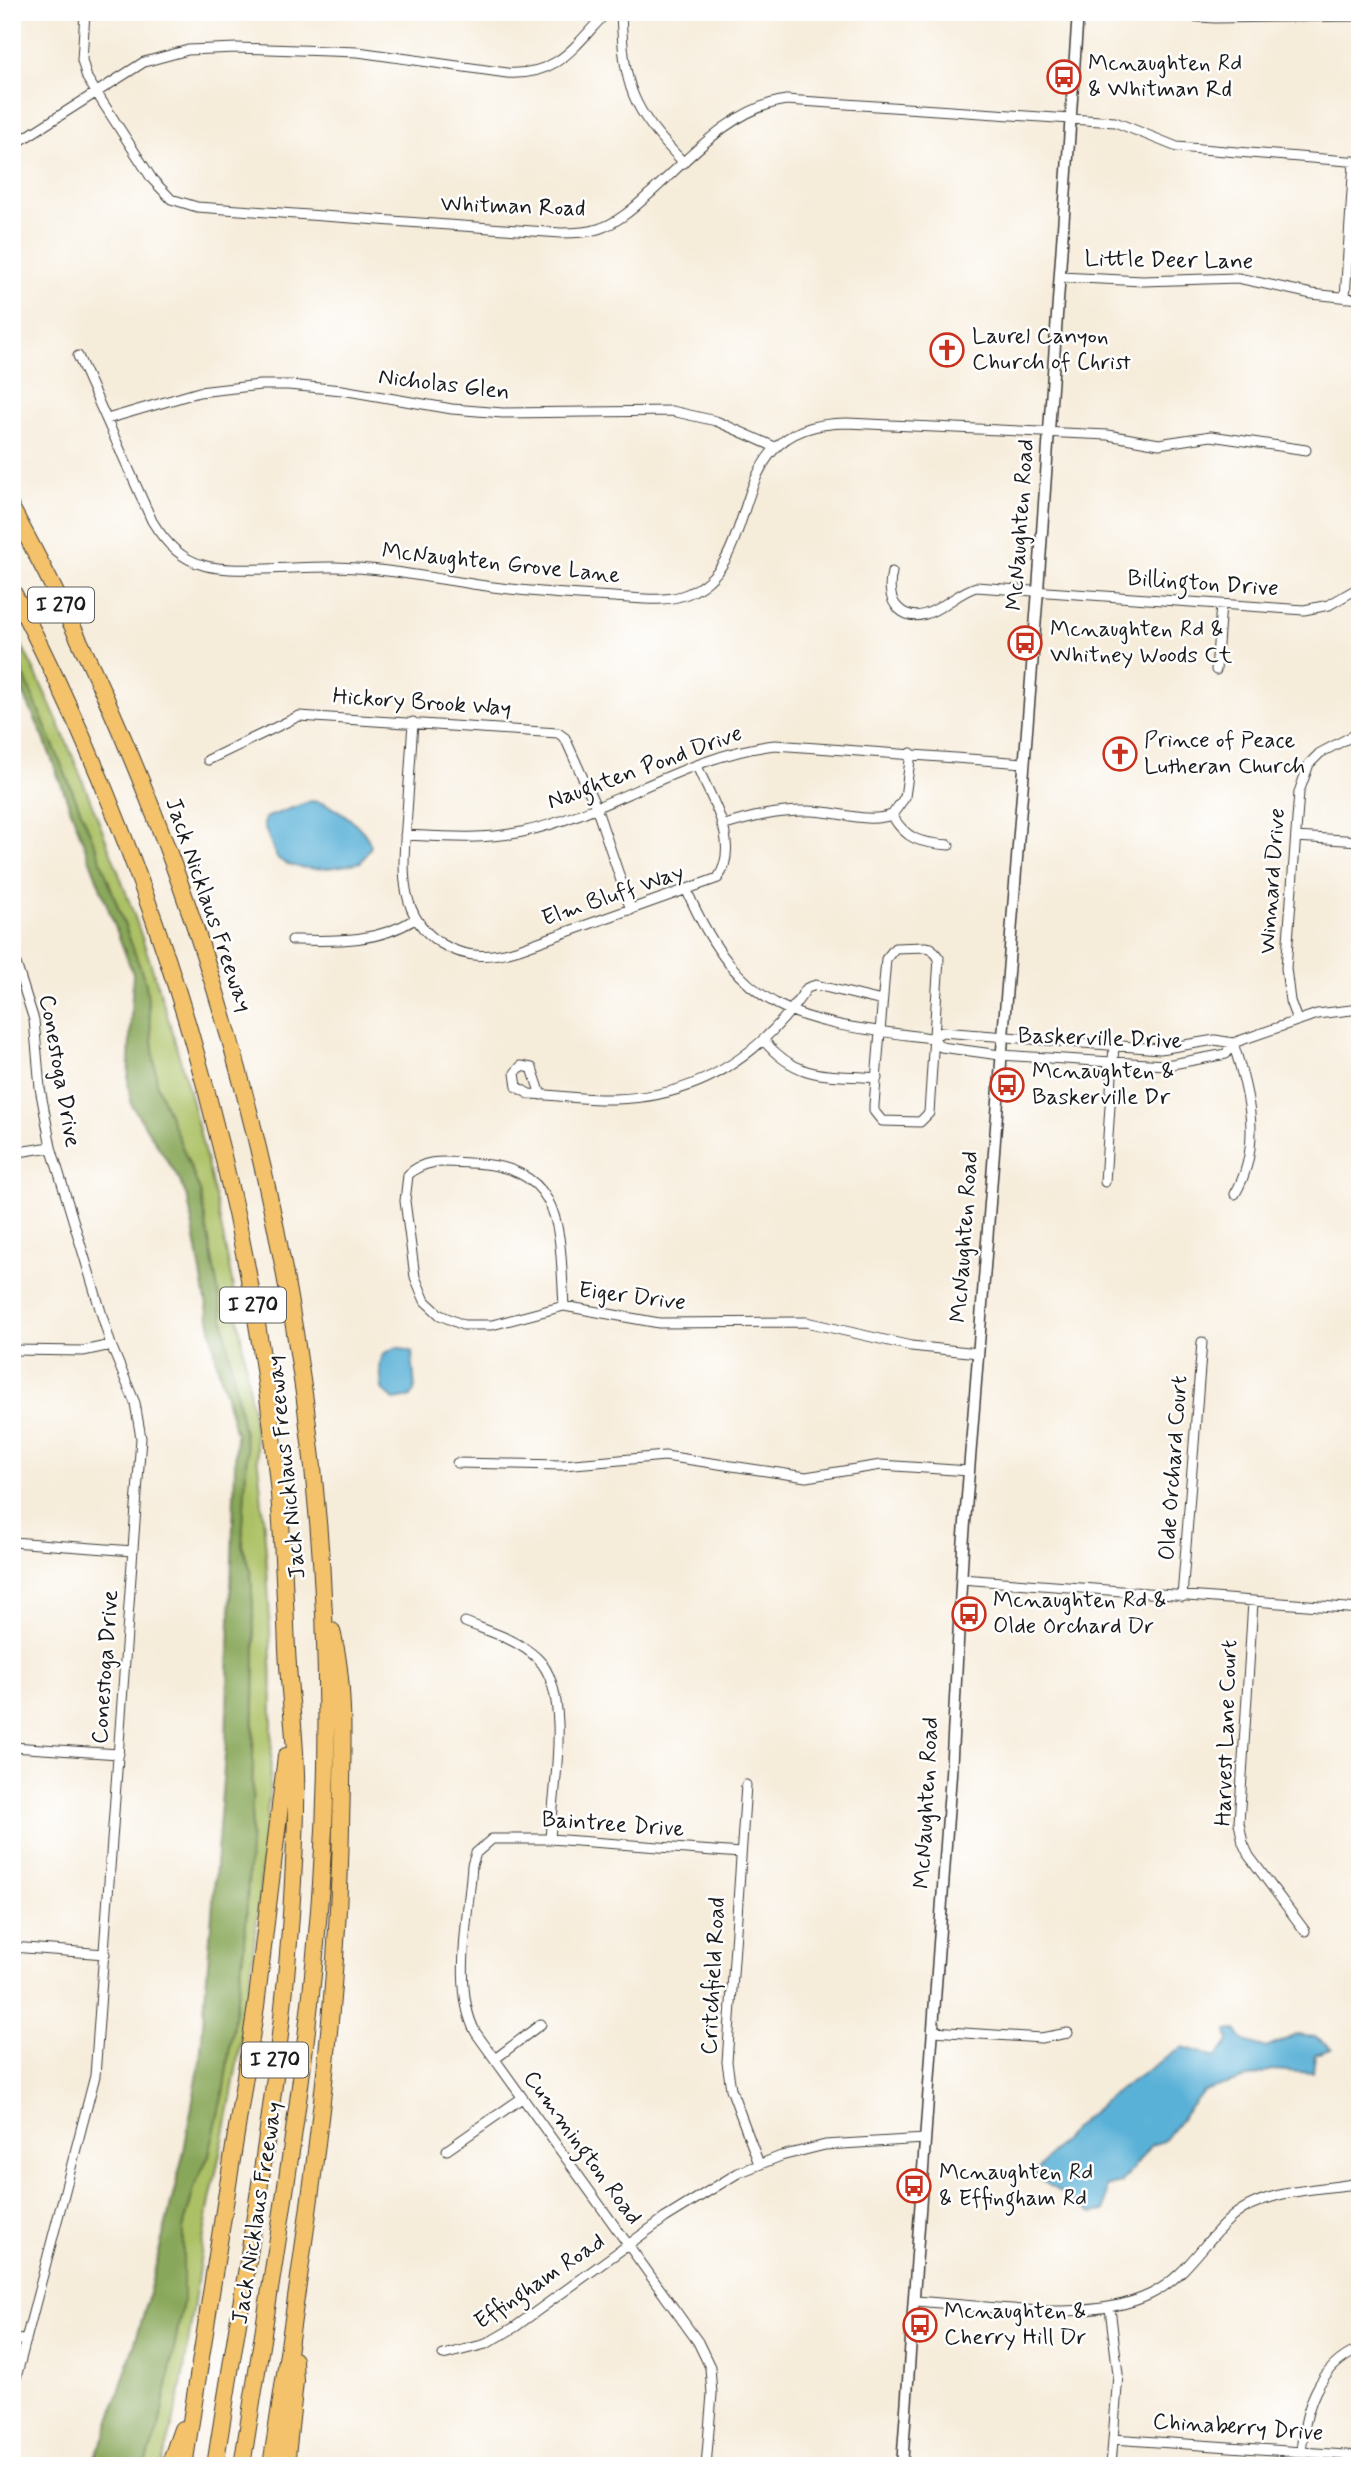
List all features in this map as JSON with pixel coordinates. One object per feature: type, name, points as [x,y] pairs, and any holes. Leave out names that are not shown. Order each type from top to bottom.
[{"type":"highway","name":"Jack Nicklaus Freeway","points":[[12,509],[92,667],[129,751],[207,962],[234,1053],[277,1234],[307,1406],[317,1488],[327,1655],[321,1880],[295,2123],[242,2466]]},
{"type":"highway","name":"Jack Nicklaus Freeway","points":[[12,590],[72,712],[114,814],[156,928],[198,1061],[223,1158],[257,1329],[279,1492],[296,1777],[287,1964],[267,2132],[215,2466]]},
{"type":"highway","points":[[271,2466],[326,2068],[340,1882],[342,1776],[338,1653],[324,1602]]},
{"type":"highway","points":[[184,2466],[274,1877],[286,1773],[287,1652]]},
{"type":"highway","points":[[286,2466],[295,2381],[292,2327]]},
{"type":"highway","points":[[169,2466],[205,2338]]},
{"type":"street","name":"Whitman Road","points":[[85,12],[83,69],[95,91],[152,180],[171,199],[197,207],[561,233],[585,232],[599,229],[625,214],[738,116],[760,106],[786,100],[1123,124],[1154,141],[1177,147],[1357,161]]},
{"type":"street","points":[[12,146],[144,62],[188,50],[213,48],[358,52],[507,73],[528,73],[560,61],[607,12]]},
{"type":"street","points":[[621,12],[624,69],[635,104],[656,135],[684,163]]},
{"type":"street","name":"McNaughten Road","points":[[902,2466],[961,1579],[1001,1038],[1038,590],[1078,12]]},
{"type":"street","points":[[1125,12],[1215,18],[1360,16]]},
{"type":"street","points":[[1345,298],[1357,161]]},
{"type":"street","name":"Little Deer Lane","points":[[1060,277],[1132,281],[1230,278],[1360,299]]},
{"type":"street","name":"McNaughten Grove Lane","points":[[78,356],[158,530],[179,553],[203,565],[365,568],[548,593],[654,599],[689,593],[718,571],[725,561],[758,471],[775,447],[801,430],[830,423],[1108,435],[1158,444],[1211,436],[1306,450]]},
{"type":"street","name":"Nicholas Glen","points":[[107,419],[199,392],[260,385],[301,386],[503,414],[682,412],[716,421],[775,447]]},
{"type":"street","name":"Billington Drive","points":[[892,572],[893,603],[900,610],[916,615],[930,613],[958,593],[976,587],[1304,610],[1328,605],[1360,587]]},
{"type":"street","points":[[1216,670],[1221,605]]},
{"type":"street","name":"Hickory Brook Way","points":[[208,760],[299,716],[558,733],[565,738],[596,807]]},
{"type":"street","points":[[292,940],[364,939],[401,928],[415,919],[403,880],[413,722]]},
{"type":"street","name":"Winnard Drive","points":[[1297,1020],[1290,1001],[1286,968],[1299,792],[1309,764],[1333,744],[1360,732]]},
{"type":"street","name":"Naughten Pond Drive","points":[[405,835],[485,838],[524,832],[596,807],[734,752],[775,745],[1024,763]]},
{"type":"street","points":[[722,826],[792,811],[831,813],[870,820],[892,815],[905,797],[911,753]]},
{"type":"street","name":"Elm Bluff Way","points":[[415,919],[428,936],[452,950],[484,957],[519,949],[718,878],[728,848],[722,826],[697,766]]},
{"type":"street","points":[[596,807],[631,910]]},
{"type":"street","points":[[892,815],[900,829],[912,839],[949,845]]},
{"type":"street","points":[[1296,837],[1360,842]]},
{"type":"street","points":[[687,891],[703,928],[720,956],[746,981],[790,1013],[825,1023],[932,1038]]},
{"type":"street","points":[[902,947],[931,948],[939,958],[926,1118],[914,1123],[882,1121],[874,1111],[881,1031],[889,953],[902,947]]},
{"type":"street","name":"Conestoga Drive","points":[[12,951],[34,1020],[40,1088],[51,1147],[111,1345],[135,1403],[141,1438],[97,2057],[89,2108],[12,2393]]},
{"type":"street","points":[[541,1095],[617,1099],[673,1090],[718,1073],[765,1041],[790,1013],[807,988],[816,985],[882,1001]]},
{"type":"street","name":"Baskerville Drive","points":[[1233,1043],[1226,1054],[1167,1065],[1000,1055],[941,1047],[932,1038],[942,1032],[1160,1049],[1215,1040],[1233,1043],[1297,1020],[1343,1009],[1360,1009]]},
{"type":"street","points":[[765,1041],[781,1060],[803,1072],[877,1078]]},
{"type":"street","points":[[1233,1043],[1247,1084],[1252,1118],[1244,1178],[1235,1194]]},
{"type":"street","points":[[1105,1182],[1114,1045]]},
{"type":"street","points":[[12,1153],[51,1147]]},
{"type":"street","name":"Eiger Drive","points":[[564,1306],[559,1228],[552,1209],[528,1177],[511,1167],[486,1163],[426,1162],[412,1170],[405,1186],[405,1201],[413,1272],[430,1306],[440,1315],[463,1325],[480,1326],[564,1306],[659,1323],[806,1322],[911,1346],[978,1353]]},
{"type":"street","name":"Olde Orchard Court","points":[[1182,1597],[1202,1342]]},
{"type":"street","points":[[12,1350],[83,1351],[111,1345]]},
{"type":"street","points":[[457,1463],[563,1465],[665,1456],[806,1477],[881,1465],[969,1471]]},
{"type":"street","points":[[12,1542],[133,1551]]},
{"type":"street","points":[[961,1579],[1360,1609]]},
{"type":"street","name":"Harvest Lane Court","points":[[1253,1602],[1239,1823],[1249,1856],[1305,1931]]},
{"type":"street","points":[[465,1622],[520,1645],[547,1670],[554,1686],[558,1719],[550,1839]]},
{"type":"street","points":[[12,1746],[119,1754]]},
{"type":"street","name":"Critchfield Road","points":[[746,1785],[727,2062],[735,2101],[760,2164]]},
{"type":"street","name":"Baintree Drive","points":[[484,1843],[501,1836],[741,1853]]},
{"type":"street","name":"Cummington Road","points":[[484,1843],[476,1853],[472,1865],[466,2009],[476,2033],[698,2342],[710,2367],[712,2394],[706,2466]]},
{"type":"street","points":[[12,1947],[105,1954]]},
{"type":"street","points":[[495,2059],[541,2024]]},
{"type":"street","points":[[933,2031],[1041,2038],[1068,2033]]},
{"type":"street","points":[[447,2150],[522,2098]]},
{"type":"street","name":"Effingham Road","points":[[443,2355],[486,2344],[515,2327],[717,2183],[760,2164],[804,2150],[847,2142],[925,2139]]},
{"type":"street","points":[[914,2301],[1062,2310],[1110,2308],[1162,2288],[1182,2272],[1222,2227],[1245,2207],[1274,2197],[1360,2183]]},
{"type":"street","points":[[1110,2308],[1118,2374],[1111,2466]]},
{"type":"street","points":[[12,2337],[26,2341]]},
{"type":"street","points":[[1301,2452],[1313,2393],[1323,2377],[1337,2363],[1360,2348]]},
{"type":"street","name":"Chinaberry Drive","points":[[1113,2439],[1360,2456]]},
{"type":"green space","points":[[12,627],[56,717],[118,871],[154,974],[186,1079],[212,1184],[234,1291],[262,1507],[270,1616],[272,1725],[270,1782],[257,1915],[237,2065],[208,2213],[186,2358],[161,2466],[144,2466],[159,2427],[183,2302],[183,2229],[195,2185],[209,2155],[224,2088],[245,1942],[252,1808],[255,1652],[251,1571],[242,1545],[247,1451],[200,1191],[157,1085],[146,984],[96,847],[12,647]]},
{"type":"green space","points":[[12,647],[96,847],[146,984],[157,1085],[200,1191],[247,1451],[242,1545],[251,1571],[255,1652],[252,1808],[245,1942],[224,2088],[209,2155],[195,2185],[183,2229],[183,2302],[159,2427],[144,2466],[90,2466],[105,2436],[143,2317],[184,2151],[200,2061],[226,1743],[236,1434],[217,1363],[188,1199],[179,1179],[131,1104],[128,1083],[133,974],[43,736],[12,669]]},
{"type":"water","points":[[311,801],[338,810],[368,838],[371,846],[361,862],[318,869],[296,867],[277,858],[264,826],[265,818]]},
{"type":"water","points":[[397,1347],[412,1352],[415,1390],[411,1397],[394,1400],[382,1389],[380,1364],[383,1354]]},
{"type":"water","points":[[1236,2030],[1244,2041],[1266,2048],[1296,2035],[1315,2037],[1331,2049],[1315,2054],[1313,2073],[1272,2070],[1203,2091],[1164,2141],[1151,2145],[1121,2183],[1106,2187],[1105,2211],[1092,2213],[1033,2175],[1067,2135],[1140,2075],[1183,2047],[1216,2057],[1229,2042],[1227,2031]]},
{"type":"place","name":"Mcnaughten Rd & Whitman Rd","points":[[1064,77]]},
{"type":"place","name":"Laurel Canyon Church of Christ","points":[[947,350]]},
{"type":"place","name":"Mcnaughten Rd & Whitney Woods Ct","points":[[1025,643]]},
{"type":"place","name":"Prince of Peace Lutheran Church","points":[[1120,754]]},
{"type":"place","name":"Mcnaughten & Baskerville Dr","points":[[1007,1085]]},
{"type":"place","name":"Mcnaughten Rd & Olde Orchard Dr","points":[[969,1614]]},
{"type":"place","name":"Mcnaughten Rd & Effingham Rd","points":[[914,2186]]},
{"type":"place","name":"Mcnaughten & Cherry Hill Dr","points":[[920,2325]]}]
